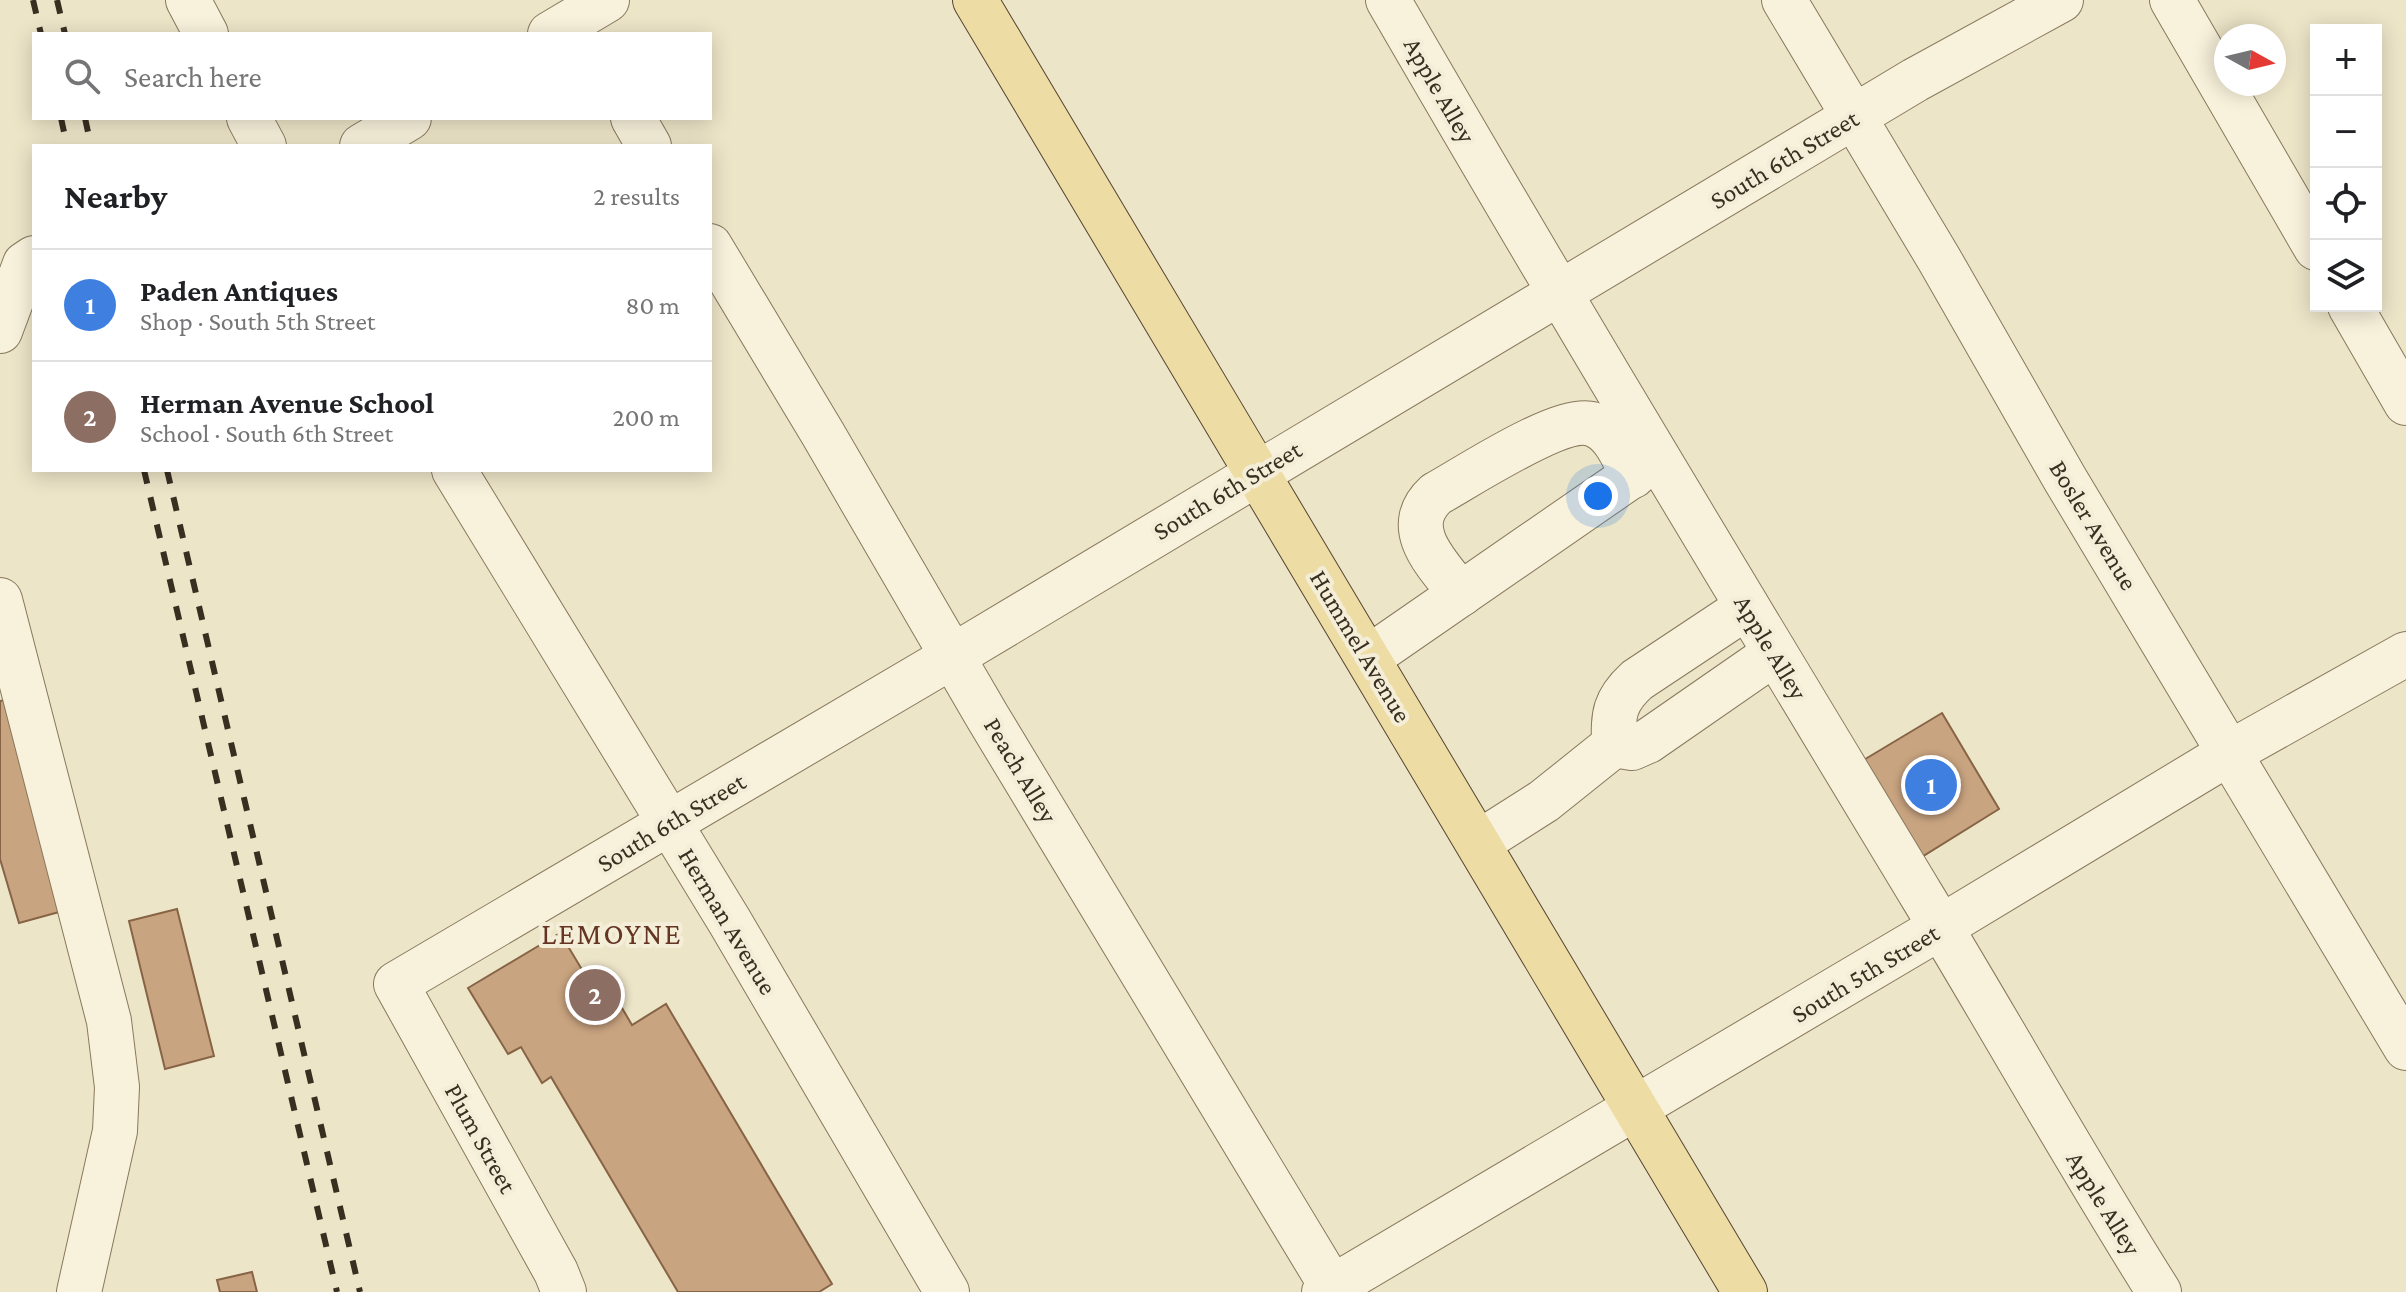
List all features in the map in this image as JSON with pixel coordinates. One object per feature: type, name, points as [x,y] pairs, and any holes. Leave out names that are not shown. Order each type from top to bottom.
[{"type":"main road","name":"Hummel Avenue","points":[[975,0],[1745,1292]]},
{"type":"street","points":[[188,0],[205,32]]},
{"type":"street","name":"Apple Alley","points":[[1388,0],[1558,294],[1645,467],[1747,607],[1941,927],[2094,1189],[2159,1292]]},
{"type":"street","name":"Bosler Avenue","points":[[1784,0],[2065,479],[2406,1048]]},
{"type":"street","name":"South 6th Street","points":[[396,984],[953,656],[1854,117],[2061,0]]},
{"type":"street","points":[[2172,0],[2311,240]]},
{"type":"street","points":[[250,120],[263,144]]},
{"type":"street","points":[[365,144],[406,120]]},
{"type":"street","points":[[634,120],[648,144]]},
{"type":"street","name":"Peach Alley","points":[[712,249],[1331,1290]]},
{"type":"street","points":[[4,304],[25,264],[32,259]]},
{"type":"street","points":[[2353,312],[2406,403]]},
{"type":"street","points":[[1368,658],[1461,594],[1645,467],[1607,433],[1592,424],[1581,423],[1554,429],[1436,494],[1421,515],[1421,533],[1428,553],[1461,594]]},
{"type":"street","name":"Herman Avenue","points":[[455,472],[819,1072],[947,1292]]},
{"type":"street","points":[[0,600],[109,1021],[117,1087],[115,1131],[79,1292]]},
{"type":"street","points":[[1478,843],[1544,801],[1614,745],[1616,712],[1621,695],[1637,680],[1747,607]]},
{"type":"street","points":[[1614,745],[1632,748],[1640,745],[1775,653]]},
{"type":"street","name":"South 5th Street","points":[[1331,1290],[2231,752],[2406,654]]},
{"type":"street","name":"Plum Street","points":[[396,984],[556,1272],[564,1292]]},
{"type":"building","points":[[10,699],[70,909],[19,923],[0,859],[0,701]]},
{"type":"building","points":[[1942,713],[1999,809],[1920,858],[1862,761]]},
{"type":"building","points":[[177,909],[214,1056],[165,1069],[129,921]]},
{"type":"building","points":[[560,933],[599,998],[612,991],[632,1025],[666,1004],[832,1284],[819,1292],[678,1292],[551,1077],[542,1083],[521,1047],[508,1054],[468,988]]},
{"type":"building","points":[[252,1272],[257,1292],[220,1292],[217,1280]]},
{"type":"railway","points":[[33,0],[41,32]]},
{"type":"railway","points":[[57,0],[65,32]]},
{"type":"railway","points":[[61,120],[67,144]]},
{"type":"railway","points":[[85,120],[91,144]]},
{"type":"railway","points":[[144,472],[337,1292]]},
{"type":"railway","points":[[167,472],[360,1292]]},
{"type":"place","name":"Paden Antiques","points":[[1931,785]]},
{"type":"place","name":"Herman Avenue School","points":[[595,995]]},
{"type":"district","name":"LEMOYNE","points":[[612,934]]}]
